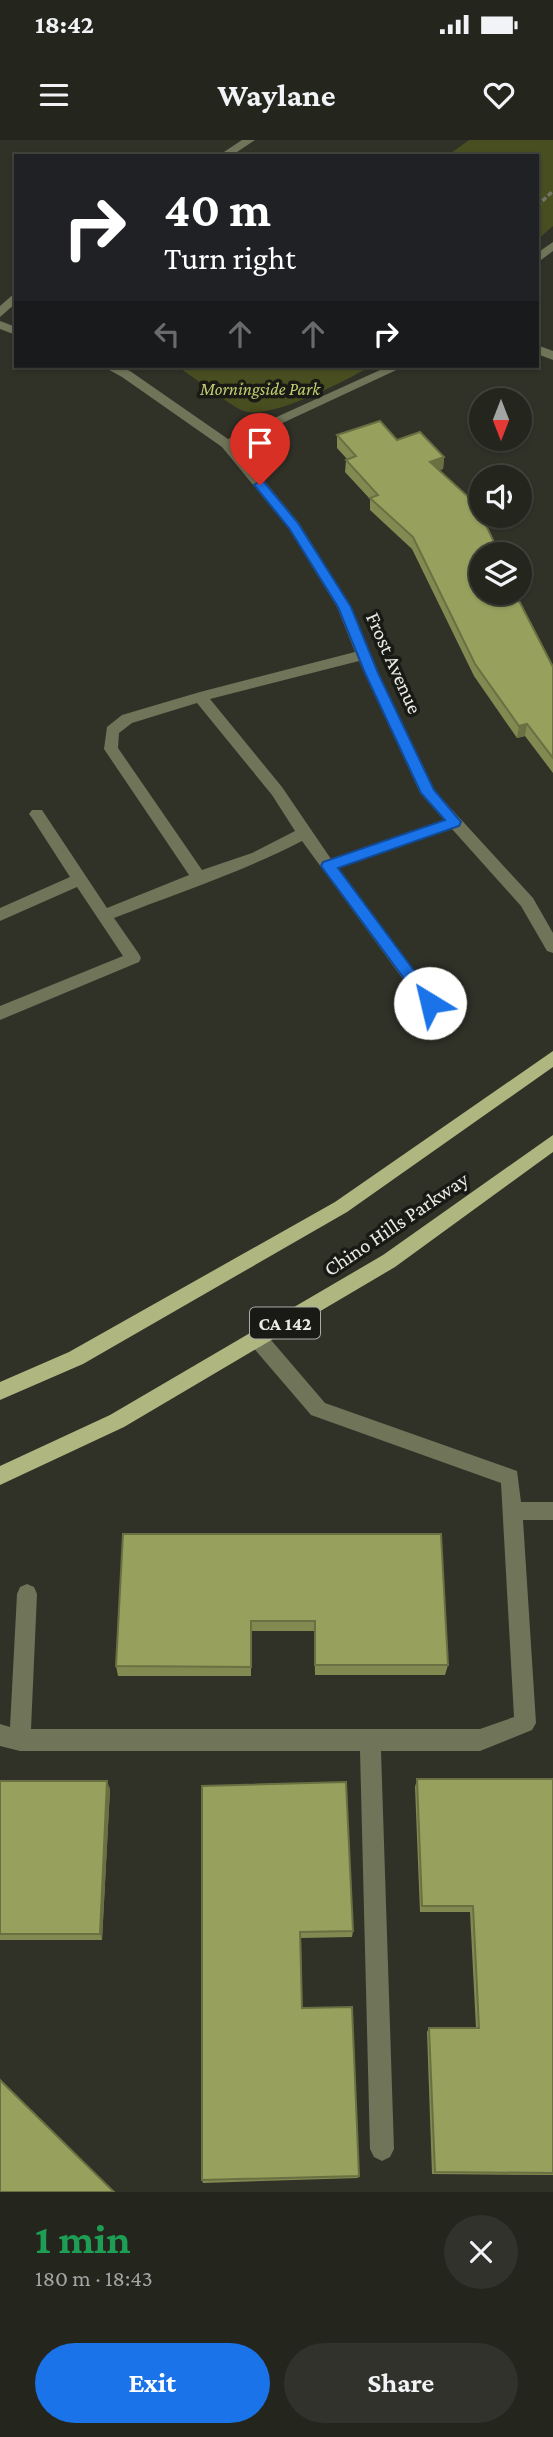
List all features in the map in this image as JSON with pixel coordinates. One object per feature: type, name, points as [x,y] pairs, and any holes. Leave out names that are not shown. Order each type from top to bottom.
[{"type":"main road","points":[[0,1391],[76,1358],[341,1207],[552,1058]]},
{"type":"main road","name":"Chino Hills Parkway","points":[[0,1476],[117,1421],[389,1261],[553,1142]]},
{"type":"street","points":[[226,154],[250,140]]},
{"type":"street","points":[[539,258],[553,245]]},
{"type":"street","points":[[0,313],[14,298]]},
{"type":"street","name":"Frost Avenue","points":[[113,368],[125,373],[227,444],[293,526],[344,607],[428,793],[527,902],[553,947]]},
{"type":"street","points":[[227,444],[395,368]]},
{"type":"street","points":[[199,877],[111,750],[113,731],[127,719],[200,697],[364,655]]},
{"type":"street","points":[[200,697],[277,791],[304,833],[430,1003]]},
{"type":"street","points":[[0,1013],[133,958],[37,814]]},
{"type":"street","points":[[328,866],[454,822]]},
{"type":"street","points":[[104,916],[257,856],[304,833]]},
{"type":"street","points":[[0,915],[80,880]]},
{"type":"street","points":[[27,1594],[10,1737],[480,1740],[525,1723],[510,1477],[318,1409],[258,1339]]},
{"type":"street","points":[[512,1511],[553,1511]]},
{"type":"street","points":[[370,1740],[382,2149]]},
{"type":"path","points":[[539,204],[553,191]]},
{"type":"green space","points":[[469,140],[553,140],[553,226],[539,238],[539,154],[450,154]]},
{"type":"green space","name":"Morningside Park","points":[[179,368],[367,368],[309,397],[272,410],[244,411]]},
{"type":"building","points":[[380,421],[397,440],[420,432],[444,457],[430,462],[469,498],[469,528],[487,528],[494,542],[469,542],[469,605],[521,605],[553,667],[553,758],[527,724],[519,726],[475,664],[413,537],[370,498],[378,495],[346,460],[356,456],[337,435]]},
{"type":"building","points":[[123,1534],[441,1534],[448,1665],[315,1665],[315,1621],[251,1621],[251,1667],[116,1666]]},
{"type":"building","points":[[417,1779],[553,1779],[553,2173],[435,2172],[429,2028],[479,2028],[473,1906],[422,1906]]},
{"type":"building","points":[[0,1781],[107,1781],[100,1934],[0,1934]]},
{"type":"building","points":[[346,1782],[353,1931],[300,1932],[302,2008],[352,2007],[359,2176],[202,2180],[202,1786]]},
{"type":"building","points":[[0,2080],[114,2192],[0,2192]]},
{"type":"route","points":[[260,485],[293,526],[344,607],[371,673],[428,793],[454,822],[328,866],[430,1003]]}]
